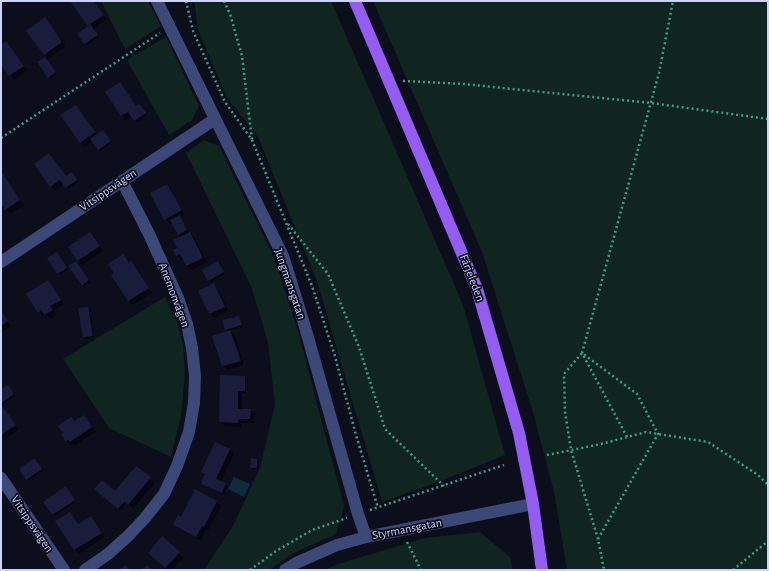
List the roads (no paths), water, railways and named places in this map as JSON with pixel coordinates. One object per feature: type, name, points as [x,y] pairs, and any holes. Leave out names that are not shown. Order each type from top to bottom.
[{"type":"main road","name":"Färjeleden","points":[[355,1],[477,289],[519,433],[533,504],[542,570]]},
{"type":"street","name":"Jungmansgatan","points":[[157,1],[283,256],[366,537]]},
{"type":"street","name":"Vitsippsvägen","points":[[1,262],[215,119]]},
{"type":"street","name":"Anemonvägen","points":[[85,570],[108,554],[128,536],[164,494],[177,466],[189,432],[194,404],[195,376],[192,348],[187,324],[178,298],[122,181]]},
{"type":"street","name":"Vitsippsvägen","points":[[1,478],[64,570]]},
{"type":"street","name":"Styrmansgatan","points":[[285,570],[296,563],[337,545],[366,537],[533,504]]},
{"type":"water","points":[[234,477],[250,484],[244,497],[228,489]]}]
